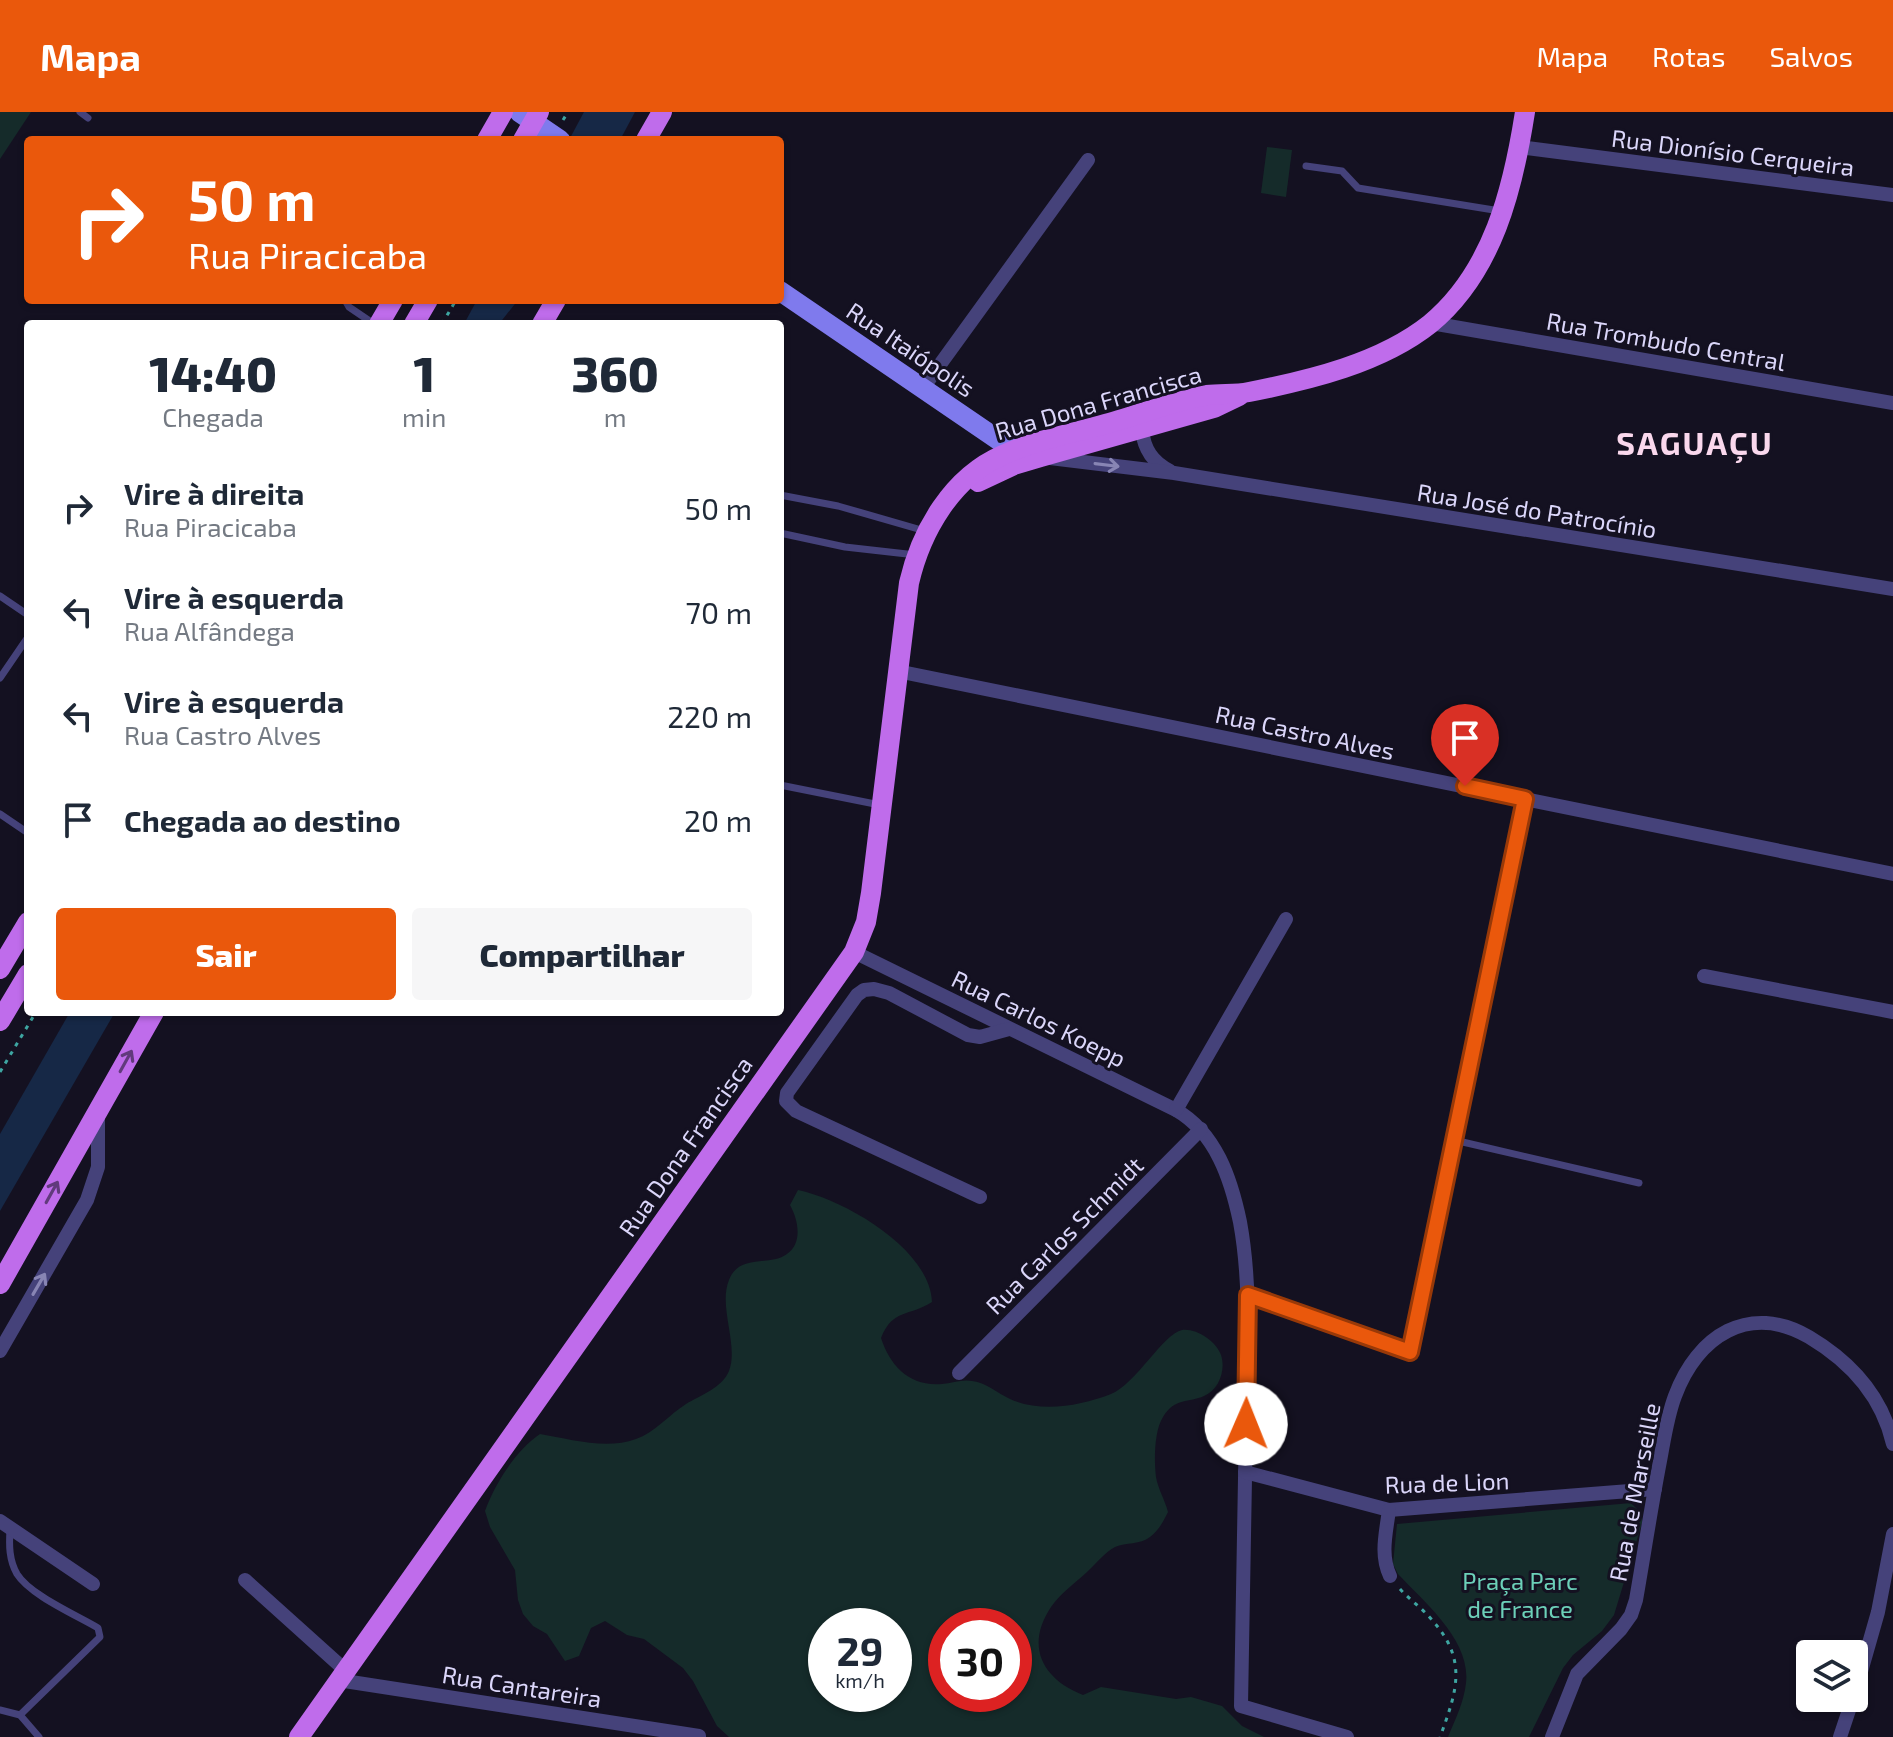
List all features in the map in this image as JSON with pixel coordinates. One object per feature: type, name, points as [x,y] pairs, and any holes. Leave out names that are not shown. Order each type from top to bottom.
[{"type":"main road","points":[[489,136],[503,112]]},
{"type":"main road","points":[[648,136],[662,112]]},
{"type":"main road","name":"Rua Dona Francisca","points":[[299,1737],[854,952],[866,922],[871,893],[897,671],[916,555],[937,513],[953,492],[984,464],[1013,450],[1214,408],[1246,393],[1368,358],[1414,335],[1431,323],[1455,297],[1484,256],[1503,211],[1525,112]]},
{"type":"main road","points":[[529,122],[554,136]]},
{"type":"main road","name":"Rua Itaiópolis","points":[[784,294],[1013,450]]},
{"type":"main road","name":"Rua Dona Francisca","points":[[937,513],[991,475],[1140,422]]},
{"type":"main road","points":[[1013,450],[1041,457]]},
{"type":"main road","points":[[0,969],[24,929]]},
{"type":"main road","points":[[0,1021],[24,981]]},
{"type":"main road","points":[[0,1284],[152,1016]]},
{"type":"street","name":"Rua Dionísio Cerqueira","points":[[1519,147],[1893,195]]},
{"type":"street","points":[[923,388],[1088,160]]},
{"type":"street","name":"Rua Trombudo Central","points":[[1431,323],[1893,403]]},
{"type":"street","points":[[1140,422],[1150,457],[1174,473]]},
{"type":"street","name":"Rua José do Patrocínio","points":[[1041,457],[1174,473],[1893,589]]},
{"type":"street","name":"Rua Castro Alves","points":[[897,671],[1893,874]]},
{"type":"street","points":[[1248,1295],[1410,1352],[1525,799]]},
{"type":"street","points":[[1176,1110],[1286,919]]},
{"type":"street","name":"Rua Carlos Koepp","points":[[854,952],[1176,1110],[1201,1129]]},
{"type":"street","points":[[1704,976],[1893,1012]]},
{"type":"street","points":[[980,1197],[796,1111],[786,1101],[787,1093],[857,995],[864,990],[889,993],[968,1035],[980,1037],[1009,1029]]},
{"type":"street","points":[[0,1351],[94,1183],[98,1167],[98,1111]]},
{"type":"street","points":[[1201,1129],[1224,1167],[1245,1255],[1248,1295],[1241,1706],[1347,1737]]},
{"type":"street","name":"Rua Carlos Schmidt","points":[[959,1373],[1201,1129]]},
{"type":"street","name":"Rua de Marseille","points":[[1552,1737],[1577,1674],[1631,1615],[1670,1413],[1686,1373],[1711,1342],[1748,1323],[1764,1321],[1780,1324],[1806,1336],[1850,1367],[1880,1407],[1893,1444]]},
{"type":"street","name":"Rua de Lion","points":[[1245,1472],[1389,1510],[1655,1489]]},
{"type":"street","points":[[1389,1510],[1384,1552],[1385,1566],[1390,1576]]},
{"type":"street","points":[[5,1524],[93,1584]]},
{"type":"street","points":[[1868,1647],[1893,1534]]},
{"type":"street","points":[[245,1580],[342,1675]]},
{"type":"street","name":"Rua Cantareira","points":[[342,1675],[698,1736]]},
{"type":"street","points":[[1840,1737],[1849,1712]]},
{"type":"lane","points":[[80,112],[88,118]]},
{"type":"lane","points":[[1306,166],[1342,171],[1358,188],[1503,211]]},
{"type":"lane","points":[[347,304],[370,320]]},
{"type":"lane","points":[[784,496],[838,506],[926,532]]},
{"type":"lane","points":[[784,534],[845,547],[916,555]]},
{"type":"lane","points":[[0,596],[24,612]]},
{"type":"lane","points":[[0,678],[24,643]]},
{"type":"lane","points":[[784,786],[881,805]]},
{"type":"lane","points":[[0,814],[24,830]]},
{"type":"lane","points":[[1454,1140],[1639,1183]]},
{"type":"lane","points":[[5,1524],[18,1576],[33,1589],[98,1628],[100,1637],[20,1715]]},
{"type":"lane","points":[[0,1710],[20,1715],[39,1737]]},
{"type":"path","points":[[0,1072],[34,1016]]},
{"type":"path","points":[[1390,1576],[1435,1622],[1448,1640],[1455,1661],[1458,1677],[1455,1697],[1440,1737]]},
{"type":"green space","points":[[0,112],[31,112],[0,159]]},
{"type":"green space","points":[[1267,147],[1292,150],[1286,197],[1261,193]]},
{"type":"green space","points":[[798,1190],[861,1216],[901,1246],[917,1264],[928,1282],[932,1302],[896,1317],[881,1338],[896,1366],[920,1382],[942,1384],[972,1381],[1010,1399],[1034,1406],[1074,1405],[1120,1389],[1166,1340],[1182,1330],[1199,1333],[1215,1345],[1221,1355],[1222,1373],[1214,1389],[1204,1396],[1172,1406],[1158,1430],[1156,1477],[1168,1512],[1156,1532],[1146,1540],[1111,1549],[1059,1598],[1043,1621],[1039,1648],[1042,1660],[1057,1680],[1083,1695],[1101,1687],[1176,1699],[1191,1697],[1222,1706],[1242,1726],[1264,1737],[729,1737],[717,1726],[683,1668],[644,1639],[627,1635],[605,1621],[591,1628],[579,1656],[565,1661],[547,1634],[533,1626],[523,1614],[518,1600],[515,1570],[490,1527],[485,1511],[500,1479],[522,1449],[540,1434],[600,1444],[636,1439],[721,1382],[729,1371],[732,1350],[726,1302],[729,1280],[742,1265],[776,1259],[791,1250],[797,1237],[796,1221],[790,1205]]},
{"type":"green space","name":"Praça Parc de France","points":[[1631,1503],[1642,1514],[1642,1523],[1614,1615],[1602,1631],[1573,1655],[1563,1668],[1529,1737],[1448,1737],[1463,1697],[1466,1667],[1454,1637],[1398,1574],[1393,1564],[1397,1524]]},
{"type":"water","points":[[584,112],[635,112],[622,136],[571,136]]},
{"type":"water","points":[[475,304],[515,304],[502,320],[466,320]]},
{"type":"water","points":[[68,1016],[113,1016],[0,1211],[0,1134]]},
{"type":"district","name":"SAGUAÇU","points":[[1695,442]]},
{"type":"route","points":[[1246,1424],[1248,1295],[1410,1352],[1525,799],[1465,786]]}]
